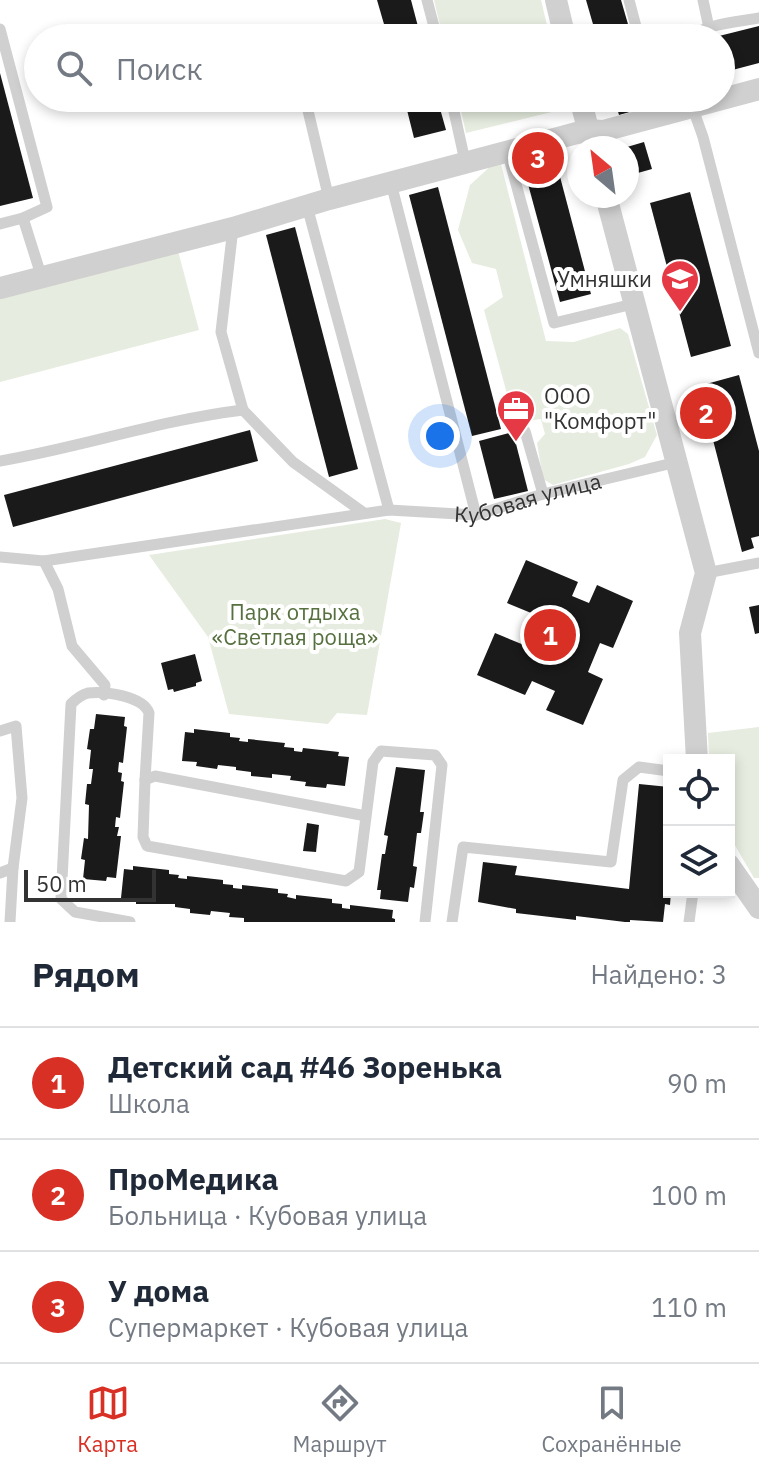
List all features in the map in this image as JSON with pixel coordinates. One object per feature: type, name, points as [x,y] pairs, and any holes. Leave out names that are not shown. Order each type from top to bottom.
[{"type":"street","points":[[556,0],[562,24]]},
{"type":"street","points":[[735,94],[759,89]]},
{"type":"street","points":[[584,112],[590,136]]},
{"type":"street","points":[[596,136],[659,112]]},
{"type":"street","points":[[0,288],[233,228],[465,161],[567,142]]},
{"type":"street","points":[[609,208],[706,573],[690,633],[697,754]]},
{"type":"street","points":[[735,874],[759,908]]},
{"type":"lane","points":[[427,0],[433,24]]},
{"type":"lane","points":[[629,0],[635,24]]},
{"type":"lane","points":[[703,0],[708,24]]},
{"type":"lane","points":[[729,24],[759,18]]},
{"type":"lane","points":[[0,29],[47,207],[0,224]]},
{"type":"lane","points":[[308,112],[329,199]]},
{"type":"lane","points":[[454,112],[465,161]]},
{"type":"lane","points":[[694,112],[756,330],[759,353]]},
{"type":"lane","points":[[507,151],[554,323],[633,304]]},
{"type":"lane","points":[[391,183],[476,515]]},
{"type":"lane","points":[[307,206],[389,510]]},
{"type":"lane","points":[[23,218],[41,275]]},
{"type":"lane","points":[[233,228],[221,332],[243,410],[293,462],[364,513]]},
{"type":"lane","points":[[0,461],[48,453],[191,416],[243,410]]},
{"type":"lane","points":[[525,431],[543,494]]},
{"type":"lane","name":"Кубовая улица","points":[[0,557],[44,561],[389,510],[476,515],[543,494],[677,462]]},
{"type":"lane","points":[[44,561],[58,589],[72,646],[105,685],[104,695]]},
{"type":"lane","points":[[706,573],[759,563]]},
{"type":"lane","points":[[130,922],[75,912],[61,899],[71,704],[89,693],[136,699],[146,705],[149,713],[143,837],[147,846],[346,881],[359,872],[373,762],[381,751],[435,755],[442,765],[425,922]]},
{"type":"lane","points":[[0,731],[16,726],[22,798],[10,922]]},
{"type":"lane","points":[[452,922],[463,847],[611,862],[623,780],[639,767],[663,770]]},
{"type":"lane","points":[[145,780],[155,776],[366,816]]},
{"type":"lane","points":[[0,873],[13,868]]},
{"type":"lane","points":[[689,922],[692,898]]},
{"type":"green space","points":[[434,0],[541,0],[547,24],[440,24]]},
{"type":"green space","points":[[461,112],[552,112],[466,133]]},
{"type":"green space","points":[[493,164],[501,164],[546,341],[574,342],[620,328],[628,334],[657,435],[645,457],[553,485],[543,479],[537,443],[545,434],[541,419],[515,423],[484,310],[503,297],[496,269],[472,263],[458,230],[470,185]]},
{"type":"green space","points":[[178,251],[199,330],[0,382],[0,298]]},
{"type":"green space","name":"Парк отдыха «Светлая роща»","points":[[385,519],[401,523],[367,715],[337,713],[328,724],[229,714],[208,637],[149,555]]},
{"type":"green space","points":[[759,727],[759,878],[754,878],[735,845],[735,754],[709,754],[708,733]]},
{"type":"building","points":[[377,0],[411,0],[417,24],[384,24]]},
{"type":"building","points":[[586,0],[621,0],[628,24],[593,24]]},
{"type":"building","points":[[759,26],[759,63],[735,69],[735,32]]},
{"type":"building","points":[[0,73],[33,198],[0,206]]},
{"type":"building","points":[[408,112],[441,112],[446,130],[414,138]]},
{"type":"building","points":[[644,142],[652,169],[639,173],[639,143]]},
{"type":"building","points":[[554,154],[591,294],[560,302],[522,162]]},
{"type":"building","points":[[438,187],[501,429],[472,436],[409,195]]},
{"type":"building","points":[[690,192],[731,346],[691,357],[650,203]]},
{"type":"building","points":[[295,227],[358,469],[329,477],[266,235]]},
{"type":"building","points":[[739,375],[759,451],[759,536],[751,538],[754,548],[742,552],[699,386]]},
{"type":"building","points":[[250,430],[258,461],[13,527],[4,495]]},
{"type":"building","points":[[513,432],[528,491],[494,499],[479,441]]},
{"type":"building","points":[[526,560],[578,582],[572,596],[589,603],[597,585],[633,601],[613,648],[600,643],[588,672],[603,679],[583,725],[546,710],[555,691],[532,681],[525,695],[477,675],[495,633],[524,645],[536,615],[507,603]]},
{"type":"building","points":[[759,605],[759,633],[755,634],[749,607]]},
{"type":"building","points":[[195,654],[202,681],[196,686],[174,692],[173,689],[168,690],[161,663]]},
{"type":"building","points":[[96,714],[125,717],[124,726],[127,727],[123,763],[119,762],[118,772],[122,773],[121,781],[124,782],[120,818],[116,817],[115,827],[119,827],[117,836],[121,836],[116,878],[107,877],[106,881],[83,879],[85,860],[81,859],[84,838],[88,839],[89,805],[85,804],[87,784],[91,784],[93,769],[89,769],[91,750],[87,749]]},
{"type":"building","points":[[194,729],[230,733],[230,737],[240,738],[239,741],[285,743],[284,747],[294,748],[294,751],[302,752],[303,748],[339,752],[338,756],[349,757],[345,786],[305,786],[306,782],[290,780],[291,776],[251,776],[251,772],[236,770],[236,767],[218,765],[217,769],[182,761],[185,732],[194,733]]},
{"type":"building","points":[[396,767],[425,770],[420,812],[424,812],[421,833],[417,833],[413,866],[417,867],[408,902],[380,899],[381,890],[377,890],[388,836],[384,835]]},
{"type":"building","points":[[639,784],[663,786],[663,898],[671,898],[670,905],[665,904],[663,922],[625,922],[576,916],[576,920],[516,913],[516,909],[478,902],[483,862],[517,866],[515,875],[629,889]]},
{"type":"building","points":[[307,823],[319,825],[316,852],[303,851]]},
{"type":"building","points":[[133,866],[169,870],[169,874],[179,875],[178,878],[223,880],[223,884],[233,885],[233,888],[242,889],[242,885],[278,889],[278,893],[296,899],[296,895],[332,899],[332,903],[342,904],[342,908],[350,909],[350,905],[393,910],[395,922],[244,922],[244,918],[229,917],[230,913],[211,911],[210,915],[190,913],[190,909],[175,907],[175,904],[136,904],[136,900],[121,898],[124,869],[133,870]]},
{"type":"place","name":"У дома","points":[[538,158]]},
{"type":"place","name":"Умняшки","points":[[680,313]]},
{"type":"place","name":"ПроМедика","points":[[706,413]]},
{"type":"place","name":"ООО \"Комфорт\"","points":[[516,443]]},
{"type":"place","name":"Детский сад #46 Зоренька","points":[[550,635]]}]
